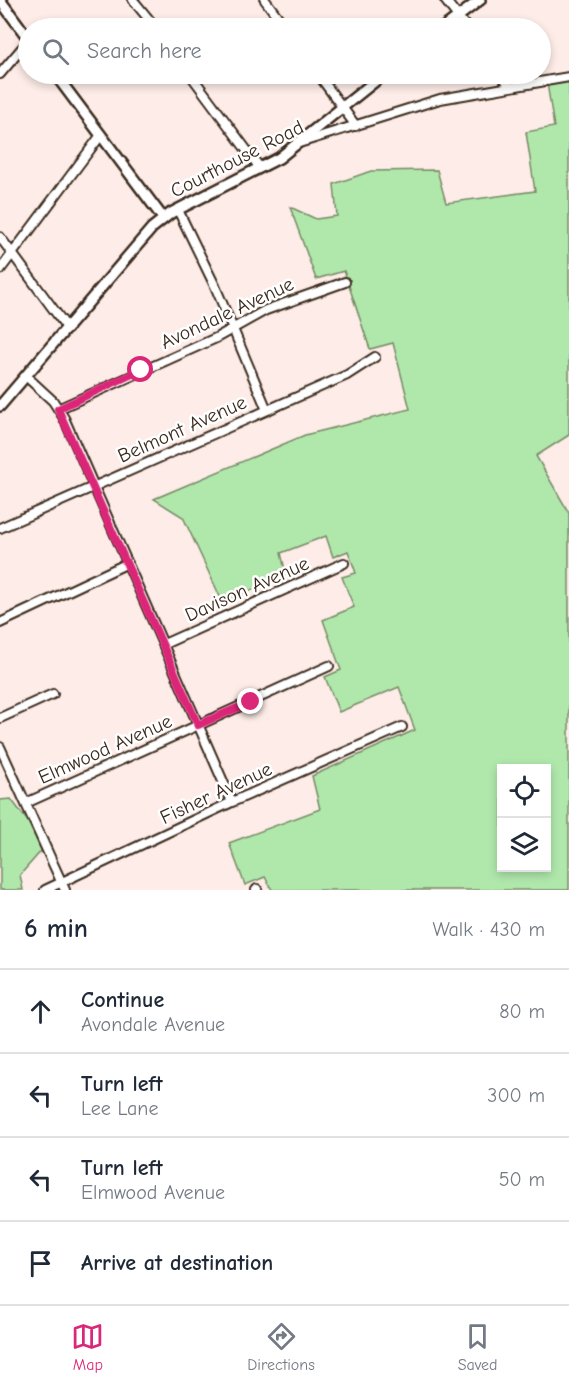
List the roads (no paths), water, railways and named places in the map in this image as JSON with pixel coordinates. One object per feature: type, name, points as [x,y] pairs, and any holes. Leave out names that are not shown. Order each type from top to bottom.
[{"type":"street","points":[[0,0],[18,25]]},
{"type":"street","points":[[133,0],[148,18]]},
{"type":"street","points":[[445,0],[458,17],[480,0]]},
{"type":"street","points":[[269,1],[280,18]]},
{"type":"street","points":[[0,74],[18,52]]},
{"type":"street","name":"Courthouse Road","points":[[551,80],[569,77]]},
{"type":"street","points":[[63,84],[164,218]]},
{"type":"street","points":[[197,84],[260,168]]},
{"type":"street","points":[[325,84],[356,126]]},
{"type":"street","points":[[299,144],[372,84]]},
{"type":"street","name":"Courthouse Road","points":[[0,406],[68,329],[142,239],[164,218],[260,168],[299,144],[440,99],[523,84]]},
{"type":"street","points":[[0,270],[101,135]]},
{"type":"street","points":[[178,210],[233,328],[267,410]]},
{"type":"street","points":[[0,237],[68,329]]},
{"type":"street","name":"Avondale Avenue","points":[[58,409],[293,299],[345,282]]},
{"type":"street","name":"Belmont Avenue","points":[[0,528],[347,375],[375,357]]},
{"type":"street","points":[[27,376],[58,409],[94,485],[232,802]]},
{"type":"street","points":[[0,623],[128,563]]},
{"type":"street","name":"Davison Avenue","points":[[164,644],[344,563]]},
{"type":"street","name":"Elmwood Avenue","points":[[26,803],[329,666]]},
{"type":"street","points":[[0,718],[53,694]]},
{"type":"street","name":"Fisher Avenue","points":[[45,890],[63,886],[232,802],[402,727]]},
{"type":"street","points":[[0,747],[63,886]]}]
